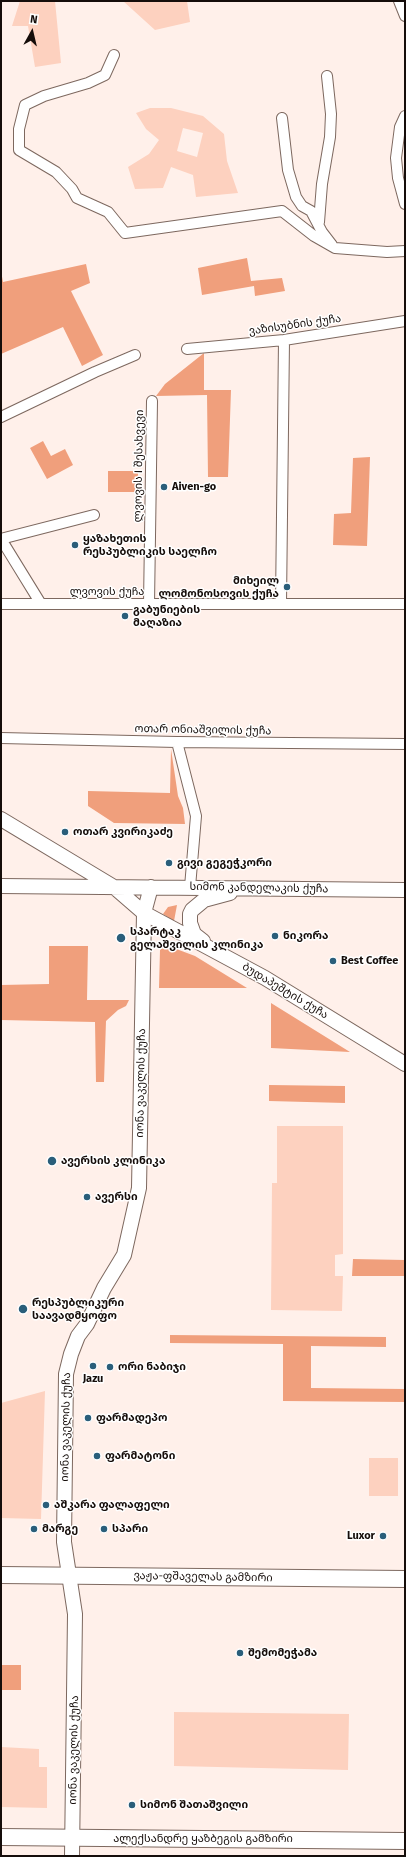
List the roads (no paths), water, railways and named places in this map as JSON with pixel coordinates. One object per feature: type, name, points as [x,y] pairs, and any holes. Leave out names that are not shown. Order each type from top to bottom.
[{"type":"main road","name":"ბუდაპეშტის ქუჩა","points":[[1,819],[114,887],[144,913],[175,931],[207,945],[266,978],[405,1064]]},
{"type":"main road","name":"სიმონ კანდელაკის ქუჩა","points":[[1,886],[405,890]]},
{"type":"main road","name":"იონა ვაკელის ქუჩა","points":[[72,1856],[75,1614],[64,1542],[66,1374],[71,1354],[78,1336],[87,1324],[104,1288],[124,1255],[139,1188],[144,913],[151,887]]},
{"type":"main road","points":[[207,945],[191,928],[190,919],[192,910],[197,904],[214,896],[250,888]]},
{"type":"main road","name":"ვაჟა-ფშაველას გამზირი","points":[[1,1575],[405,1579]]},
{"type":"main road","name":"ალექსანდრე ყაზბეგის გამზირი","points":[[1,1837],[405,1841]]},
{"type":"street","points":[[399,1],[405,16]]},
{"type":"street","points":[[114,55],[105,75],[88,83],[44,96],[25,105],[19,129],[19,150],[56,172],[72,189],[77,198],[108,212],[125,233],[282,210],[314,236],[334,248],[387,252],[405,251]]},
{"type":"street","points":[[319,222],[322,184],[330,137],[331,114],[327,76]]},
{"type":"street","points":[[405,116],[400,128],[396,158],[402,177],[405,204]]},
{"type":"street","points":[[282,118],[288,170],[296,197],[302,206],[311,211],[319,222],[322,232],[334,248]]},
{"type":"street","name":"ვაზისუბნის ქუჩა","points":[[187,348],[284,340],[405,321]]},
{"type":"street","points":[[281,603],[284,340]]},
{"type":"street","points":[[1,417],[95,372],[135,355]]},
{"type":"street","name":"ლვოვის I შესახვევი","points":[[149,604],[152,401]]},
{"type":"street","points":[[41,604],[1,539],[94,514]]},
{"type":"street","name":"ლვოვის ქუჩა","points":[[1,604],[405,604]]},
{"type":"street","name":"ოთარ ონიაშვილის ქუჩა","points":[[1,738],[176,742],[405,744]]},
{"type":"street","points":[[176,742],[196,816],[190,887]]},
{"type":"place","name":"Aiven-go","points":[[164,487]]},
{"type":"place","name":"ყაზახეთის რესპუბლიკის საელჩო","points":[[75,545]]},
{"type":"place","name":"მიხეილ ლომონოსოვის ქუჩა","points":[[287,587]]},
{"type":"place","name":"გაბუნიების მაღაზია","points":[[125,616]]},
{"type":"place","name":"ოთარ კვირიკაძე","points":[[65,832]]},
{"type":"place","name":"გივი გეგეჭკორი","points":[[169,863]]},
{"type":"place","name":"ნიკორა","points":[[275,936]]},
{"type":"place","name":"სპარტაკ გელაშვილის კლინიკა","points":[[121,938]]},
{"type":"place","name":"Best Coffee","points":[[333,961]]},
{"type":"place","name":"ავერსის კლინიკა","points":[[52,1161]]},
{"type":"place","name":"ავერსი","points":[[87,1197]]},
{"type":"place","name":"რესპუბლიკური საავადმყოფო","points":[[23,1309]]},
{"type":"place","name":"Jazu","points":[[93,1366]]},
{"type":"place","name":"ორი ნაბიჯი","points":[[110,1367]]},
{"type":"place","name":"ფარმადეპო","points":[[88,1418]]},
{"type":"place","name":"ფარმატონი","points":[[97,1456]]},
{"type":"place","name":"აშკარა ფალაფელი","points":[[46,1505]]},
{"type":"place","name":"მარგე","points":[[34,1529]]},
{"type":"place","name":"სპარი","points":[[104,1529]]},
{"type":"place","name":"Luxor","points":[[383,1536]]},
{"type":"place","name":"შემომეჭამა","points":[[240,1653]]},
{"type":"place","name":"სიმონ შათაშვილი","points":[[132,1805]]}]
